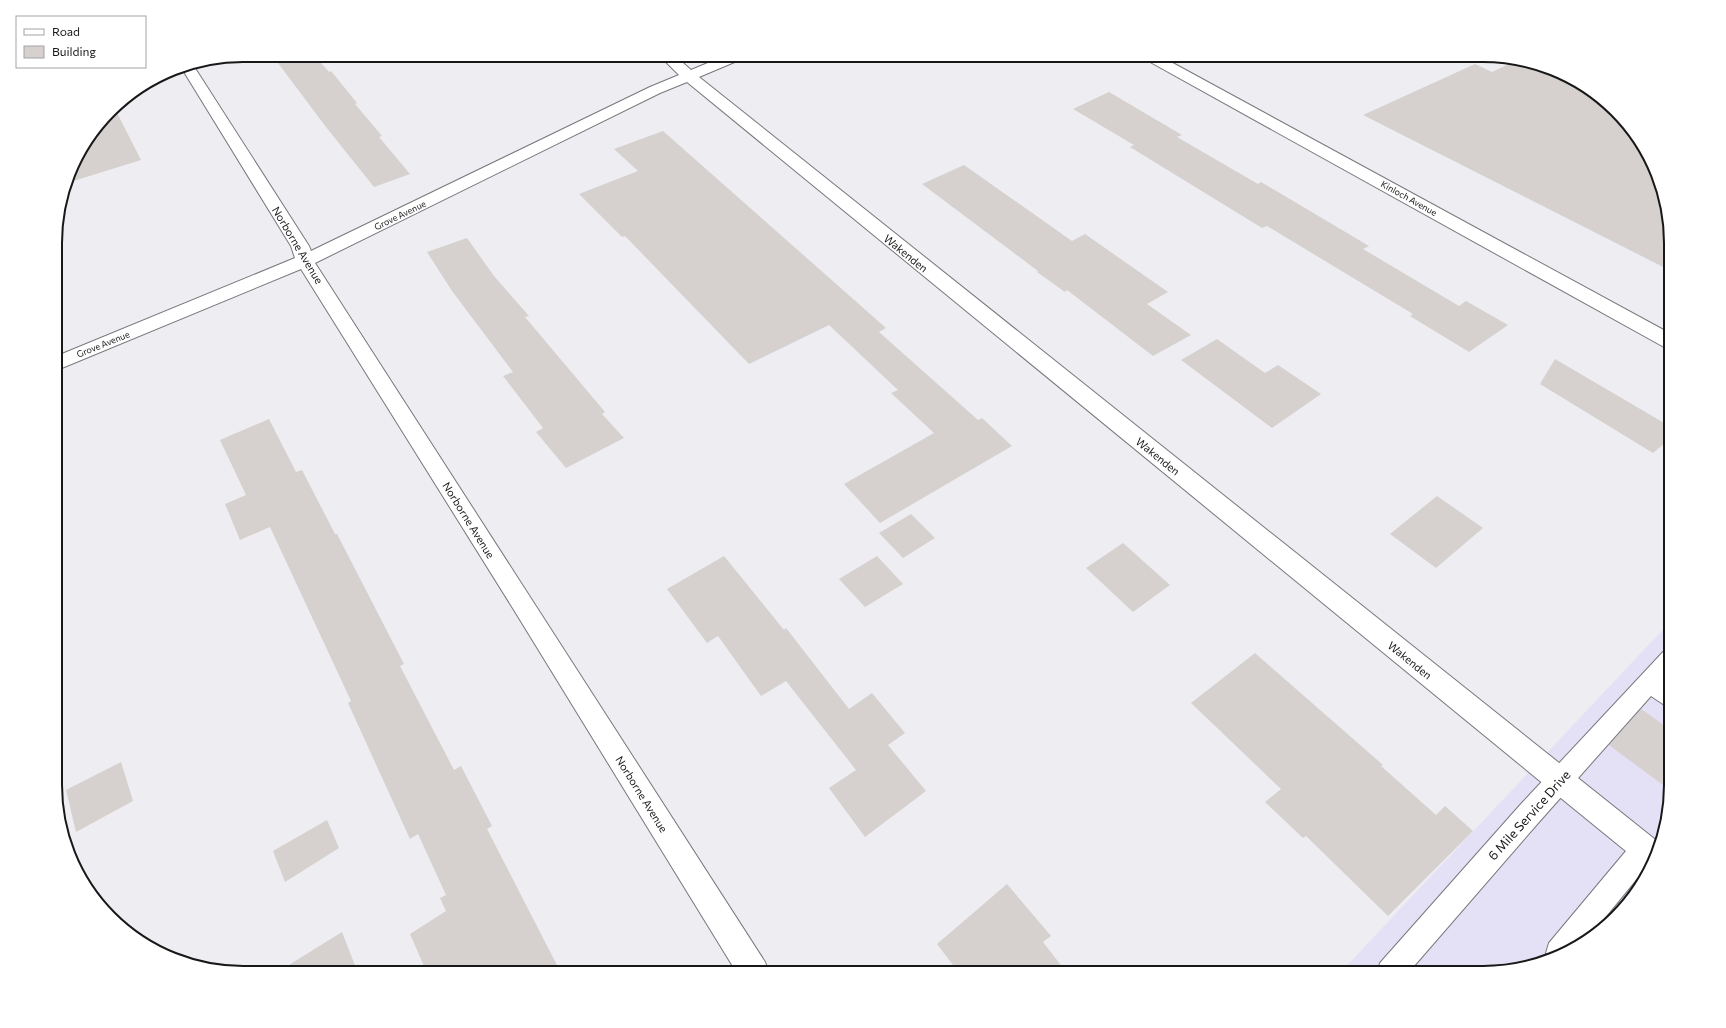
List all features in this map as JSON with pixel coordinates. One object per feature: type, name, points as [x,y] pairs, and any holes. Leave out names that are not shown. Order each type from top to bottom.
[{"type":"street","name":"Wakenden","points":[[673,62],[688,76],[1560,782],[1649,852]]},
{"type":"street","name":"Grove Avenue","points":[[62,361],[305,261],[655,90],[722,62]]},
{"type":"street","name":"Kinloch Avenue","points":[[1161,62],[1664,338]]},
{"type":"street","name":"Norborne Avenue","points":[[190,70],[300,246],[305,261],[518,596],[750,966]]},
{"type":"lane","name":"6 Mile Service Drive","points":[[1396,966],[1530,813],[1664,667]]},
{"type":"lane","points":[[1650,683],[1664,692]]},
{"type":"lane","points":[[1565,946],[1649,852]]},
{"type":"shaded area","points":[[1664,628],[1664,797],[1661,820],[1650,854],[1640,876],[1627,895],[1611,913],[1593,929],[1574,942],[1552,952],[1518,963],[1495,966],[1347,966]]},
{"type":"building","points":[[277,62],[320,62],[329,72],[331,71],[357,103],[355,104],[382,136],[379,137],[410,174],[374,187],[326,127]]},
{"type":"building","points":[[1475,64],[1492,72],[1508,64],[1530,68],[1552,76],[1584,92],[1611,115],[1627,133],[1640,152],[1658,196],[1664,231],[1664,267],[1363,115]]},
{"type":"building","points":[[1109,92],[1182,135],[1177,137],[1258,184],[1261,182],[1369,246],[1363,249],[1459,306],[1466,301],[1508,325],[1469,352],[1410,316],[1413,314],[1267,226],[1262,228],[1130,147],[1134,145],[1073,109]]},
{"type":"building","points":[[117,113],[141,160],[73,181],[92,142]]},
{"type":"building","points":[[663,131],[886,328],[879,332],[978,420],[982,418],[1012,446],[880,523],[844,484],[934,433],[891,393],[898,390],[829,325],[749,364],[625,236],[622,237],[579,194],[638,171],[614,149]]},
{"type":"building","points":[[964,165],[1072,241],[1085,234],[1168,292],[1147,304],[1191,335],[1153,356],[1067,290],[1065,292],[1037,272],[1038,271],[922,184]]},
{"type":"building","points":[[467,238],[494,276],[529,316],[525,317],[605,412],[602,414],[624,438],[566,468],[536,432],[543,428],[503,376],[513,372],[452,291],[427,252]]},
{"type":"building","points":[[1217,339],[1265,373],[1278,365],[1321,394],[1272,428],[1181,360]]},
{"type":"building","points":[[1555,359],[1664,423],[1664,444],[1653,453],[1540,384]]},
{"type":"building","points":[[269,419],[296,472],[302,470],[404,664],[400,666],[454,770],[461,766],[492,826],[487,829],[557,966],[424,966],[410,934],[446,911],[440,898],[446,895],[418,834],[410,839],[348,703],[351,701],[270,527],[240,540],[225,504],[246,495],[220,440]]},
{"type":"building","points":[[1437,496],[1483,528],[1436,568],[1390,534]]},
{"type":"building","points":[[911,514],[935,538],[903,558],[879,533]]},
{"type":"building","points":[[1123,543],[1170,585],[1133,612],[1086,568]]},
{"type":"building","points":[[724,556],[784,630],[786,628],[849,709],[872,693],[905,733],[888,745],[926,791],[865,837],[829,788],[856,770],[786,681],[761,696],[718,636],[707,643],[667,589]]},
{"type":"building","points":[[877,556],[903,584],[865,607],[839,579]]},
{"type":"building","points":[[1255,653],[1383,765],[1381,766],[1436,815],[1445,806],[1473,831],[1388,916],[1306,836],[1303,838],[1265,802],[1281,789],[1191,703]]},
{"type":"building","points":[[1641,709],[1664,725],[1664,786],[1609,745]]},
{"type":"building","points":[[121,762],[133,801],[76,832],[66,790]]},
{"type":"building","points":[[327,820],[339,848],[285,882],[273,851]]},
{"type":"building","points":[[1007,884],[1051,936],[1043,942],[1062,966],[954,966],[937,944]]},
{"type":"building","points":[[342,932],[355,966],[287,966]]}]
